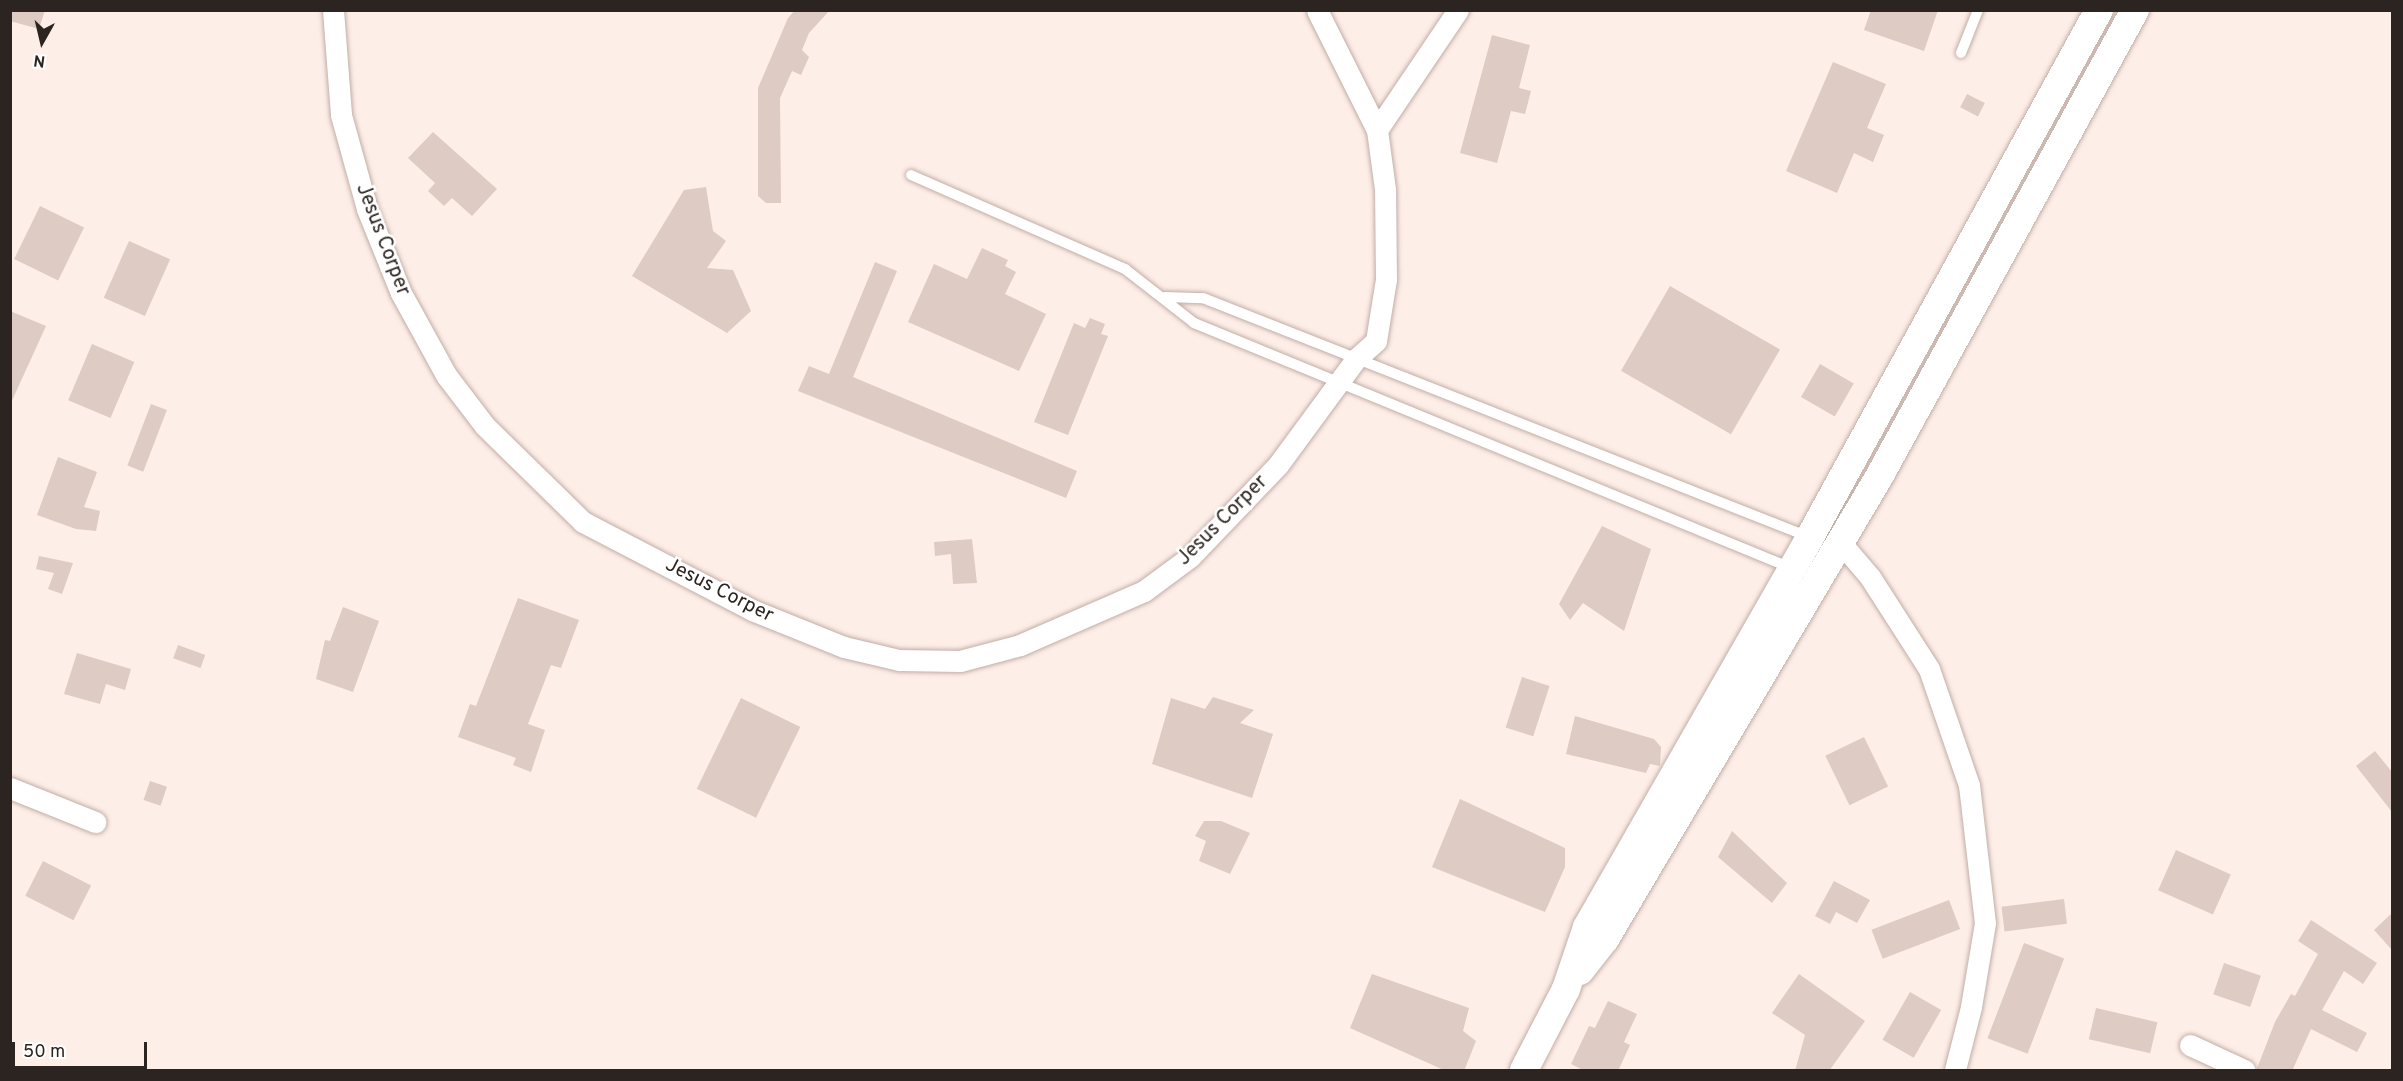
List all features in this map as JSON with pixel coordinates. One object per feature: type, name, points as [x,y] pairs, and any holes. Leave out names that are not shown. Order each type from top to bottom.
[{"type":"street","name":"Jesus Corper","points":[[333,10],[341,115],[367,209],[407,303],[446,375],[485,426],[583,522],[752,610],[844,647],[899,660],[960,661],[1020,645],[1144,591],[1190,557],[1278,465],[1356,359],[1372,348],[1382,318],[1385,189],[1377,130],[1317,10]]},
{"type":"street","points":[[1377,130],[1458,10]]},
{"type":"street","points":[[1826,545],[2099,10]]},
{"type":"street","points":[[1524,1071],[1566,989],[1587,927],[1805,574],[1826,545],[2135,10]]},
{"type":"street","points":[[1826,545],[1870,577],[1929,669],[1969,785],[1985,923],[1971,1007],[1955,1071]]},
{"type":"street","points":[[10,788],[95,822]]},
{"type":"street","points":[[2190,1045],[2244,1071]]},
{"type":"lane","points":[[1962,53],[1978,10]]},
{"type":"lane","points":[[911,175],[1125,268],[1165,297],[1194,322],[1805,574]]},
{"type":"lane","points":[[1165,297],[1203,298],[1826,545]]},
{"type":"building","points":[[10,10],[45,10],[39,29],[10,21]]},
{"type":"building","points":[[795,10],[830,10],[809,33],[802,50],[809,57],[801,75],[792,71],[780,98],[781,203],[766,203],[758,196],[758,88],[788,18]]},
{"type":"building","points":[[1871,10],[1938,10],[1924,51],[1864,30]]},
{"type":"building","points":[[1492,35],[1530,45],[1519,88],[1531,91],[1525,114],[1511,111],[1497,163],[1460,153]]},
{"type":"building","points":[[1833,62],[1886,84],[1867,128],[1884,135],[1873,162],[1854,153],[1837,193],[1786,171]]},
{"type":"building","points":[[1967,94],[1985,103],[1978,116],[1960,107]]},
{"type":"building","points":[[433,132],[497,189],[472,216],[452,198],[444,206],[428,191],[435,183],[408,158]]},
{"type":"building","points":[[706,187],[713,231],[726,241],[707,268],[733,270],[751,311],[727,333],[632,276],[684,190]]},
{"type":"building","points":[[40,206],[84,227],[58,281],[14,259]]},
{"type":"building","points":[[129,241],[170,259],[145,316],[104,298]]},
{"type":"building","points":[[982,248],[1008,260],[1005,266],[1016,272],[1005,294],[1046,314],[1019,371],[908,322],[934,264],[967,279]]},
{"type":"building","points":[[875,262],[897,271],[853,377],[1077,471],[1066,498],[798,391],[809,366],[829,374]]},
{"type":"building","points":[[1670,286],[1780,349],[1731,434],[1621,371]]},
{"type":"building","points":[[10,311],[46,326],[10,405]]},
{"type":"building","points":[[1090,318],[1105,324],[1101,334],[1108,336],[1068,435],[1034,422],[1074,323],[1085,328]]},
{"type":"building","points":[[92,344],[134,362],[111,418],[68,400]]},
{"type":"building","points":[[1820,364],[1854,384],[1835,416],[1801,397]]},
{"type":"building","points":[[151,404],[167,410],[143,472],[127,466]]},
{"type":"building","points":[[58,457],[97,472],[84,507],[100,511],[96,531],[76,529],[37,515]]},
{"type":"building","points":[[1602,526],[1651,549],[1624,631],[1583,603],[1570,620],[1559,604]]},
{"type":"building","points":[[972,539],[977,583],[953,584],[951,554],[935,556],[934,542]]},
{"type":"building","points":[[39,556],[73,563],[62,594],[48,589],[54,573],[36,569]]},
{"type":"building","points":[[518,598],[579,620],[561,668],[551,665],[528,724],[545,730],[531,772],[513,765],[516,758],[458,737],[470,704],[476,706]]},
{"type":"building","points":[[343,607],[379,621],[353,692],[316,679],[325,640],[330,641]]},
{"type":"building","points":[[178,645],[205,655],[200,668],[173,658]]},
{"type":"building","points":[[77,653],[131,669],[125,690],[106,684],[100,704],[64,694]]},
{"type":"building","points":[[1522,677],[1550,686],[1533,736],[1506,727]]},
{"type":"building","points":[[1213,697],[1254,710],[1240,723],[1273,734],[1252,798],[1152,764],[1171,698],[1205,709]]},
{"type":"building","points":[[741,698],[800,727],[756,818],[697,789]]},
{"type":"building","points":[[1575,716],[1654,739],[1661,747],[1660,766],[1650,764],[1646,773],[1566,754]]},
{"type":"building","points":[[1864,737],[1888,786],[1849,805],[1825,756]]},
{"type":"building","points":[[2375,751],[2392,772],[2392,812],[2356,766]]},
{"type":"building","points":[[150,781],[167,787],[161,806],[143,800]]},
{"type":"building","points":[[1460,799],[1565,848],[1565,867],[1545,912],[1432,867]]},
{"type":"building","points":[[1204,821],[1221,821],[1250,833],[1230,874],[1199,861],[1206,841],[1195,836]]},
{"type":"building","points":[[1732,831],[1787,883],[1772,903],[1718,857]]},
{"type":"building","points":[[2176,850],[2231,874],[2213,915],[2158,890]]},
{"type":"building","points":[[43,861],[91,886],[73,920],[25,896]]},
{"type":"building","points":[[1834,881],[1870,900],[1857,923],[1836,912],[1830,924],[1815,916]]},
{"type":"building","points":[[2064,899],[2067,924],[2005,931],[2001,907]]},
{"type":"building","points":[[1949,900],[1960,929],[1883,959],[1872,930]]},
{"type":"building","points":[[2392,913],[2392,950],[2374,930]]},
{"type":"building","points":[[2311,920],[2377,963],[2363,984],[2344,971],[2322,1010],[2367,1033],[2357,1052],[2311,1029],[2292,1071],[2256,1071],[2275,1022],[2291,994],[2295,996],[2318,954],[2298,941]]},
{"type":"building","points":[[2024,943],[2064,958],[2028,1054],[1987,1038]]},
{"type":"building","points":[[2224,963],[2261,976],[2250,1007],[2213,994]]},
{"type":"building","points":[[1372,974],[1469,1008],[1463,1031],[1476,1041],[1464,1071],[1446,1071],[1350,1028]]},
{"type":"building","points":[[1799,974],[1865,1021],[1829,1071],[1795,1071],[1805,1035],[1772,1013]]},
{"type":"building","points":[[1910,992],[1941,1010],[1914,1058],[1882,1040]]},
{"type":"building","points":[[1608,1001],[1637,1014],[1624,1042],[1630,1045],[1618,1071],[1585,1071],[1571,1064],[1589,1026],[1595,1028]]},
{"type":"building","points":[[2096,1008],[2157,1022],[2150,1053],[2089,1039]]}]
